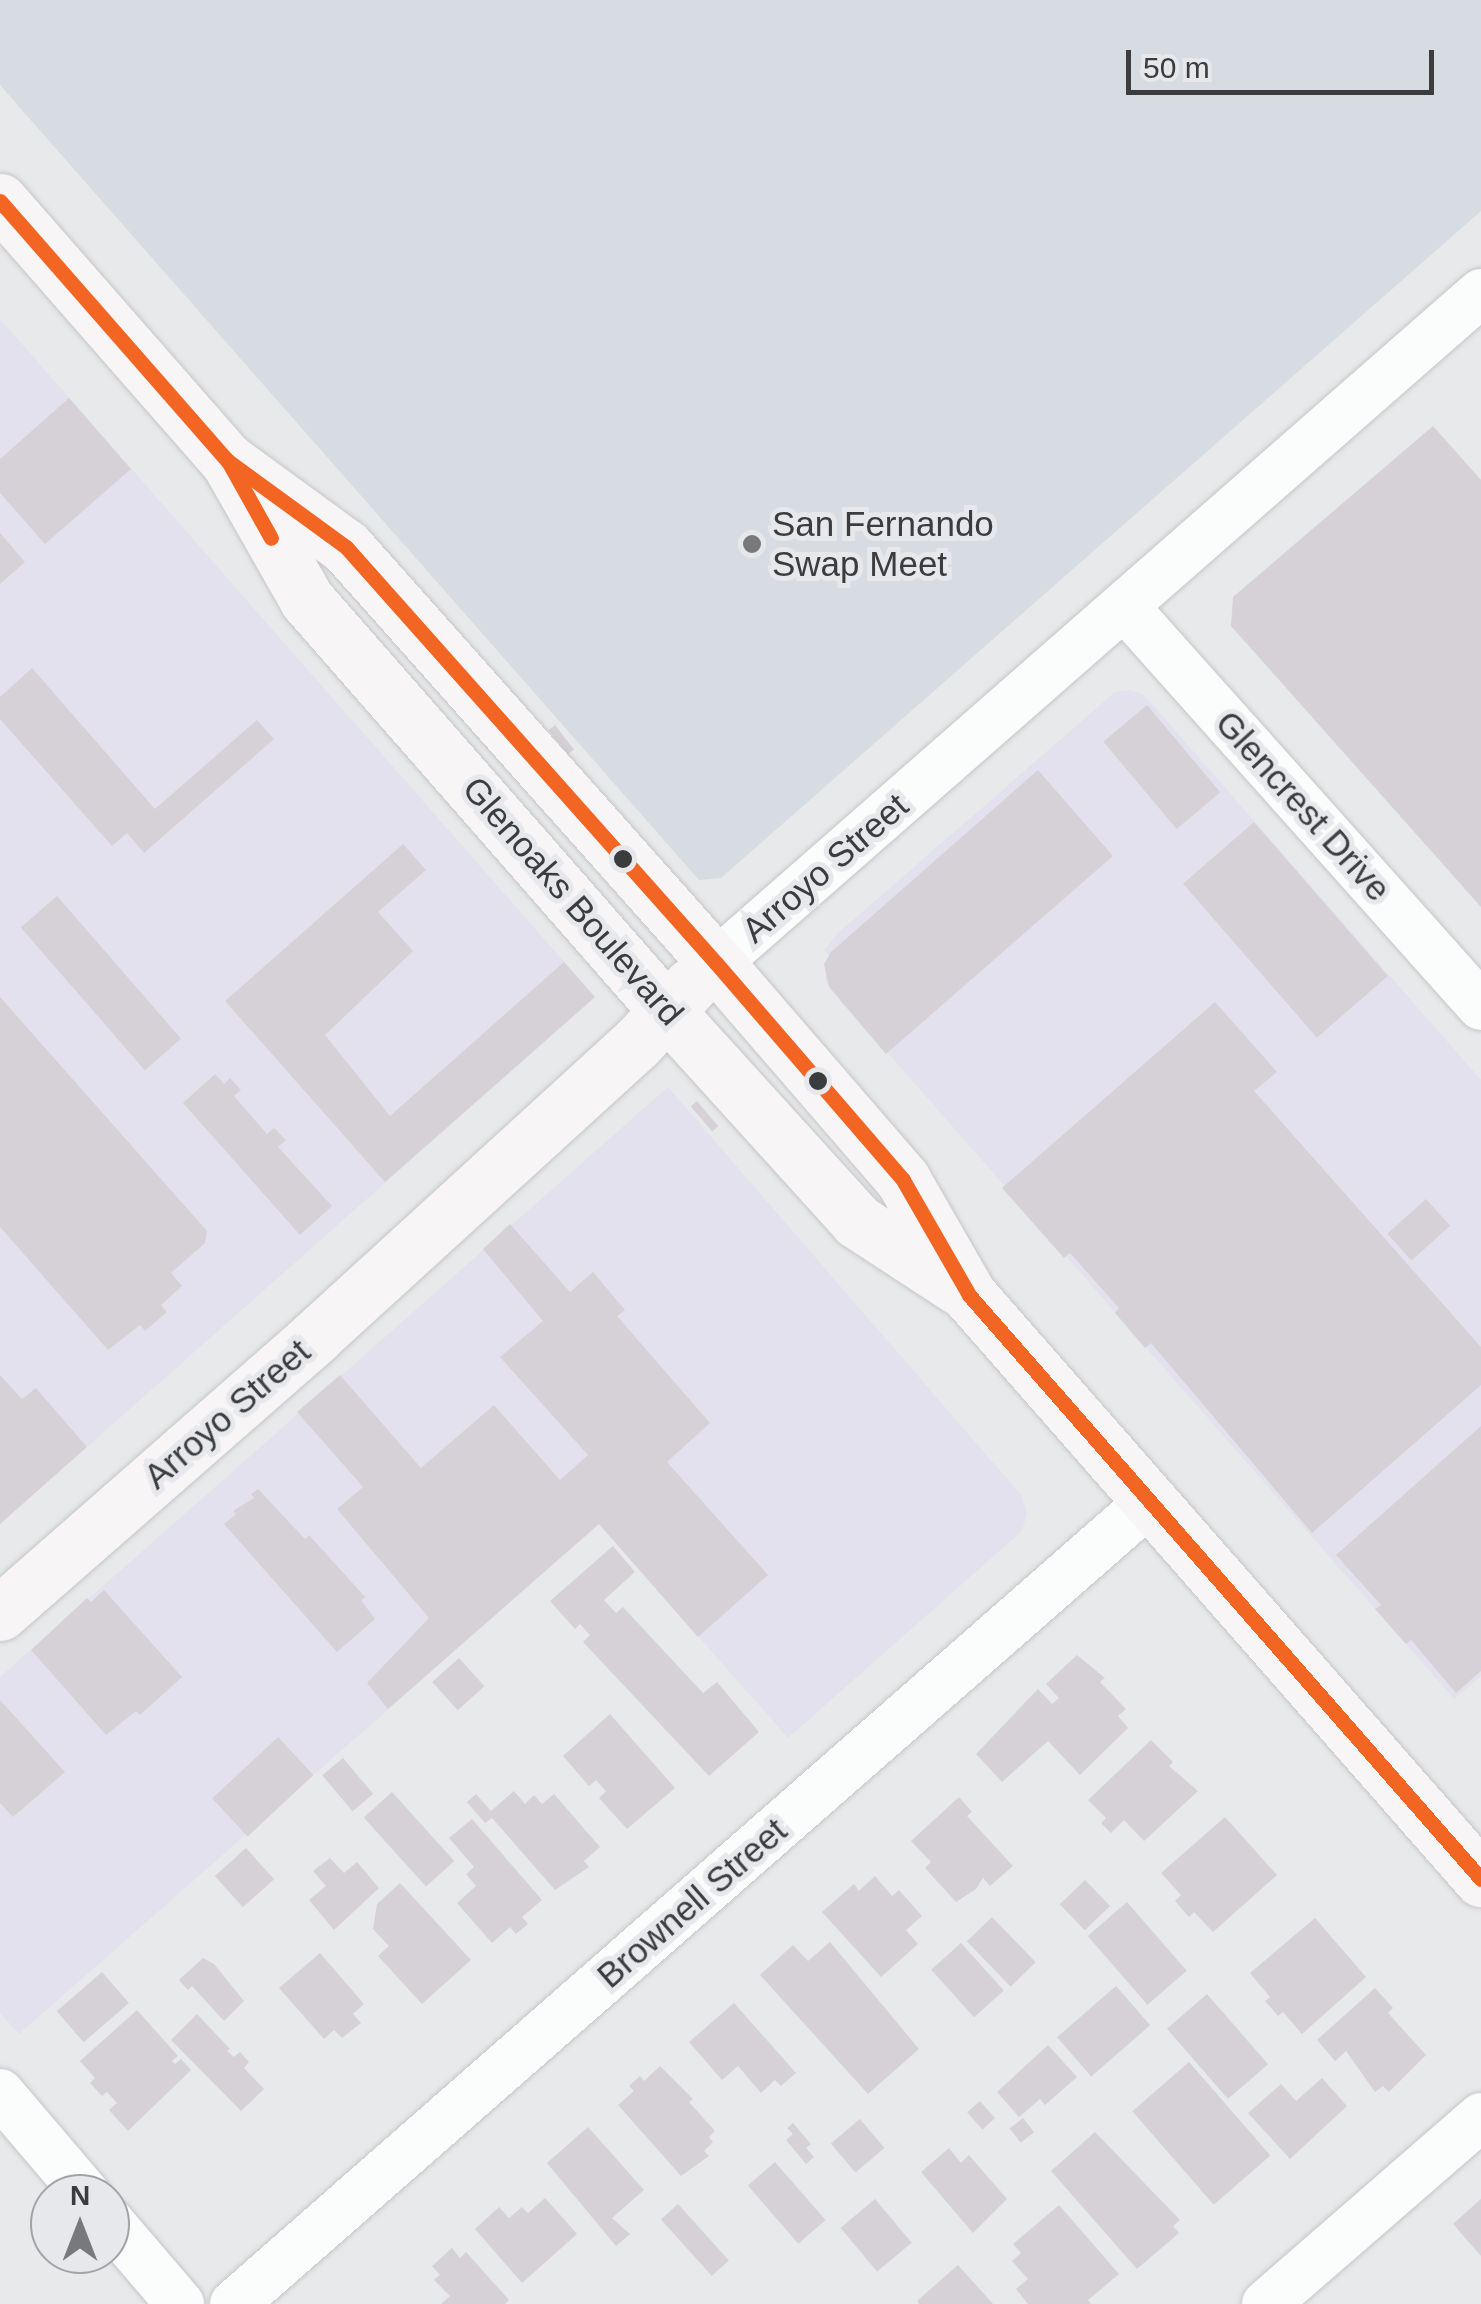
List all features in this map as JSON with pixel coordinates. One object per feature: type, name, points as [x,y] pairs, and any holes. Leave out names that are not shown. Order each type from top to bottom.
[{"type":"main road","name":"Glenoaks Boulevard","points":[[0,202],[228,461],[307,600],[665,1008],[857,1221],[969,1294]]},
{"type":"main road","name":"Glenoaks Boulevard","points":[[228,461],[346,547],[716,963],[904,1180],[969,1294],[1481,1879]]},
{"type":"main road","name":"Arroyo Street","points":[[0,1613],[316,1336],[636,1043],[665,1008],[716,963]]},
{"type":"street","name":"Arroyo Street","points":[[716,963],[1481,293]]},
{"type":"street","name":"Glencrest Drive","points":[[1124,606],[1481,1006]]},
{"type":"street","name":"Brownell Street","points":[[234,2304],[1149,1502]]},
{"type":"street","points":[[0,2093],[69,2174]]},
{"type":"street","points":[[1266,2304],[1481,2117]]},
{"type":"street","points":[[130,2245],[180,2304]]},
{"type":"shaded area","name":"San Fernando Swap Meet","points":[[0,0],[1481,0],[1481,211],[721,878],[699,880],[0,85]]},
{"type":"shaded area","points":[[0,319],[595,997],[0,1524]]},
{"type":"shaded area","points":[[1131,690],[1144,695],[1481,1080],[1481,1676],[1454,1699],[825,981],[829,955],[824,950],[838,933],[1115,692]]},
{"type":"shaded area","points":[[668,1087],[1021,1495],[1027,1513],[1022,1531],[788,1738],[599,1524],[19,2034],[0,2013],[0,1677]]},
{"type":"building","points":[[69,398],[131,469],[45,544],[0,493],[0,459]]},
{"type":"building","points":[[1433,426],[1481,480],[1481,907],[1231,626],[1233,597]]},
{"type":"building","points":[[0,533],[25,562],[0,584]]},
{"type":"building","points":[[32,668],[155,809],[257,720],[274,739],[144,853],[127,833],[112,846],[0,719],[0,697]]},
{"type":"building","points":[[1147,705],[1220,792],[1177,829],[1103,742]]},
{"type":"building","points":[[555,725],[574,749],[568,754],[549,730]]},
{"type":"building","points":[[1038,770],[1113,856],[886,1054],[829,987],[824,964],[831,952]]},
{"type":"building","points":[[1254,822],[1388,976],[1317,1038],[1183,884]]},
{"type":"building","points":[[403,844],[426,870],[378,912],[413,951],[325,1035],[390,1116],[564,962],[595,997],[385,1182],[225,1001]]},
{"type":"building","points":[[57,896],[181,1039],[145,1070],[21,927]]},
{"type":"building","points":[[0,997],[207,1231],[205,1243],[171,1273],[182,1286],[161,1305],[167,1312],[145,1331],[140,1325],[108,1350],[0,1227]]},
{"type":"building","points":[[1215,1002],[1277,1072],[1254,1091],[1481,1347],[1481,1385],[1312,1533],[1151,1343],[1145,1348],[1115,1313],[1119,1308],[1070,1253],[1064,1258],[1002,1188]]},
{"type":"building","points":[[215,1074],[224,1084],[230,1078],[241,1090],[234,1096],[267,1134],[274,1128],[286,1140],[278,1147],[332,1206],[300,1235],[183,1103]]},
{"type":"building","points":[[697,1101],[718,1126],[712,1131],[691,1106]]},
{"type":"building","points":[[1426,1199],[1450,1226],[1411,1261],[1387,1234]]},
{"type":"building","points":[[510,1224],[570,1292],[593,1272],[625,1310],[617,1316],[710,1423],[667,1462],[768,1575],[698,1637],[599,1524],[388,1709],[367,1683],[429,1618],[337,1509],[363,1487],[297,1412],[340,1375],[421,1468],[494,1405],[560,1480],[588,1455],[500,1357],[543,1321],[483,1249]]},
{"type":"building","points":[[0,1375],[22,1399],[36,1388],[87,1447],[0,1524]]},
{"type":"building","points":[[1481,1426],[1481,1671],[1456,1693],[1411,1640],[1406,1644],[1375,1609],[1381,1605],[1336,1555]]},
{"type":"building","points":[[258,1489],[305,1539],[309,1535],[365,1597],[361,1600],[375,1619],[337,1652],[224,1524],[236,1514],[233,1511],[254,1498],[251,1494]]},
{"type":"building","points":[[613,1546],[635,1572],[604,1600],[616,1613],[623,1607],[703,1693],[717,1682],[759,1732],[709,1776],[583,1642],[590,1635],[580,1624],[575,1629],[550,1601]]},
{"type":"building","points":[[104,1590],[182,1677],[140,1715],[136,1711],[106,1735],[31,1650],[87,1598],[91,1602]]},
{"type":"building","points":[[1077,1655],[1105,1678],[1100,1682],[1126,1709],[1118,1716],[1128,1728],[1080,1775],[1048,1741],[1002,1782],[976,1754],[1038,1689],[1052,1704],[1059,1698],[1046,1684]]},
{"type":"building","points":[[459,1658],[484,1686],[458,1710],[432,1682]]},
{"type":"building","points":[[0,1700],[65,1772],[13,1817],[0,1803]]},
{"type":"building","points":[[610,1714],[675,1788],[627,1829],[599,1798],[606,1791],[596,1780],[589,1786],[563,1756]]},
{"type":"building","points":[[278,1737],[313,1775],[248,1836],[212,1798]]},
{"type":"building","points":[[1151,1740],[1173,1762],[1169,1766],[1198,1791],[1144,1841],[1124,1820],[1111,1833],[1101,1823],[1106,1818],[1088,1800]]},
{"type":"building","points":[[343,1758],[373,1794],[353,1811],[322,1775]]},
{"type":"building","points":[[514,1791],[525,1804],[534,1795],[542,1804],[554,1794],[600,1847],[584,1861],[589,1867],[555,1890],[492,1818],[485,1823],[467,1802],[476,1794],[491,1811]]},
{"type":"building","points":[[392,1792],[454,1861],[426,1887],[364,1817]]},
{"type":"building","points":[[959,1797],[972,1812],[967,1816],[1013,1866],[990,1886],[983,1878],[976,1889],[956,1902],[925,1868],[931,1862],[911,1841]]},
{"type":"building","points":[[1225,1817],[1277,1875],[1213,1932],[1194,1912],[1189,1917],[1175,1901],[1181,1895],[1161,1873]]},
{"type":"building","points":[[472,1819],[542,1900],[522,1917],[528,1924],[516,1934],[510,1927],[492,1943],[457,1903],[476,1886],[466,1874],[474,1867],[449,1838]]},
{"type":"building","points":[[246,1848],[274,1879],[243,1907],[215,1876]]},
{"type":"building","points":[[330,1858],[344,1873],[357,1862],[379,1888],[334,1930],[309,1900],[326,1886],[313,1871]]},
{"type":"building","points":[[875,1876],[892,1896],[899,1890],[922,1916],[906,1930],[918,1944],[881,1977],[822,1912],[854,1884],[859,1891]]},
{"type":"building","points":[[1085,1880],[1110,1906],[1085,1930],[1060,1904]]},
{"type":"building","points":[[400,1883],[471,1960],[422,2004],[378,1956],[389,1946],[373,1929],[377,1904]]},
{"type":"building","points":[[1127,1902],[1187,1971],[1147,2005],[1088,1936]]},
{"type":"building","points":[[992,1917],[1036,1962],[1011,1987],[967,1941]]},
{"type":"building","points":[[1315,1918],[1366,1977],[1302,2034],[1283,2012],[1278,2016],[1265,2001],[1270,1997],[1250,1973]]},
{"type":"building","points":[[830,1942],[919,2049],[868,2094],[760,1975],[793,1945],[808,1961]]},
{"type":"building","points":[[961,1943],[1004,1991],[974,2017],[931,1970]]},
{"type":"building","points":[[320,1953],[364,2004],[353,2014],[361,2023],[342,2038],[334,2030],[324,2039],[279,1988]]},
{"type":"building","points":[[203,1958],[214,1964],[244,2001],[224,2021],[192,1986],[188,1990],[179,1980]]},
{"type":"building","points":[[102,1972],[129,2003],[84,2042],[57,2011]]},
{"type":"building","points":[[1116,1986],[1150,2025],[1091,2076],[1057,2037]]},
{"type":"building","points":[[1375,1988],[1393,2008],[1388,2013],[1426,2055],[1389,2092],[1383,2086],[1375,2092],[1346,2051],[1335,2061],[1317,2040]]},
{"type":"building","points":[[1207,1994],[1268,2064],[1228,2099],[1167,2029]]},
{"type":"building","points":[[734,2003],[796,2073],[781,2086],[775,2080],[761,2093],[738,2066],[722,2080],[689,2042]]},
{"type":"building","points":[[137,2010],[178,2056],[172,2061],[175,2064],[181,2059],[191,2070],[128,2131],[109,2110],[117,2103],[107,2092],[102,2096],[90,2083],[95,2078],[80,2061]]},
{"type":"building","points":[[197,2014],[230,2049],[227,2051],[234,2057],[240,2052],[249,2062],[244,2068],[264,2089],[241,2111],[171,2040]]},
{"type":"building","points":[[1048,2045],[1077,2077],[1045,2105],[1040,2099],[1019,2117],[997,2092]]},
{"type":"building","points":[[1189,2062],[1270,2156],[1214,2205],[1132,2111]]},
{"type":"building","points":[[660,2066],[693,2099],[689,2102],[715,2131],[709,2137],[713,2142],[704,2151],[709,2156],[681,2176],[618,2105],[634,2091],[629,2086],[640,2076],[644,2081]]},
{"type":"building","points":[[1322,2078],[1347,2106],[1290,2159],[1248,2113],[1281,2084],[1296,2101]]},
{"type":"building","points":[[980,2101],[995,2118],[982,2130],[967,2112]]},
{"type":"building","points":[[1023,2118],[1034,2132],[1021,2143],[1010,2128]]},
{"type":"building","points":[[860,2119],[884,2148],[855,2173],[831,2143]]},
{"type":"building","points":[[793,2123],[811,2144],[806,2148],[814,2157],[806,2164],[786,2140],[793,2134],[787,2128]]},
{"type":"building","points":[[588,2127],[644,2190],[612,2218],[630,2234],[616,2246],[547,2163]]},
{"type":"building","points":[[1095,2132],[1180,2220],[1173,2226],[1179,2233],[1137,2269],[1051,2171]]},
{"type":"building","points":[[949,2148],[961,2163],[969,2155],[1007,2199],[973,2233],[921,2172]]},
{"type":"building","points":[[775,2162],[826,2220],[798,2244],[748,2186]]},
{"type":"building","points":[[545,2198],[577,2234],[522,2283],[475,2229],[499,2207],[509,2218],[522,2207],[528,2213]]},
{"type":"building","points":[[875,2199],[912,2243],[877,2272],[841,2228]]},
{"type":"building","points":[[1481,2199],[1481,2256],[1453,2224]]},
{"type":"building","points":[[678,2204],[729,2260],[712,2276],[661,2219]]},
{"type":"building","points":[[1059,2205],[1119,2274],[1088,2300],[1091,2304],[1028,2304],[1016,2289],[1028,2279],[1012,2261],[1021,2253],[1013,2244]]},
{"type":"building","points":[[452,2248],[460,2258],[466,2252],[509,2300],[505,2304],[441,2304],[450,2296],[434,2280],[440,2275],[432,2266]]},
{"type":"building","points":[[958,2265],[993,2304],[919,2304],[917,2301]]},
{"type":"transit line","points":[[0,201],[228,461],[271,538]]},
{"type":"transit line","points":[[228,461],[346,547],[716,963],[903,1180],[969,1295],[1481,1879]]},
{"type":"place","name":"San Fernando Swap Meet","points":[[752,544]]}]
